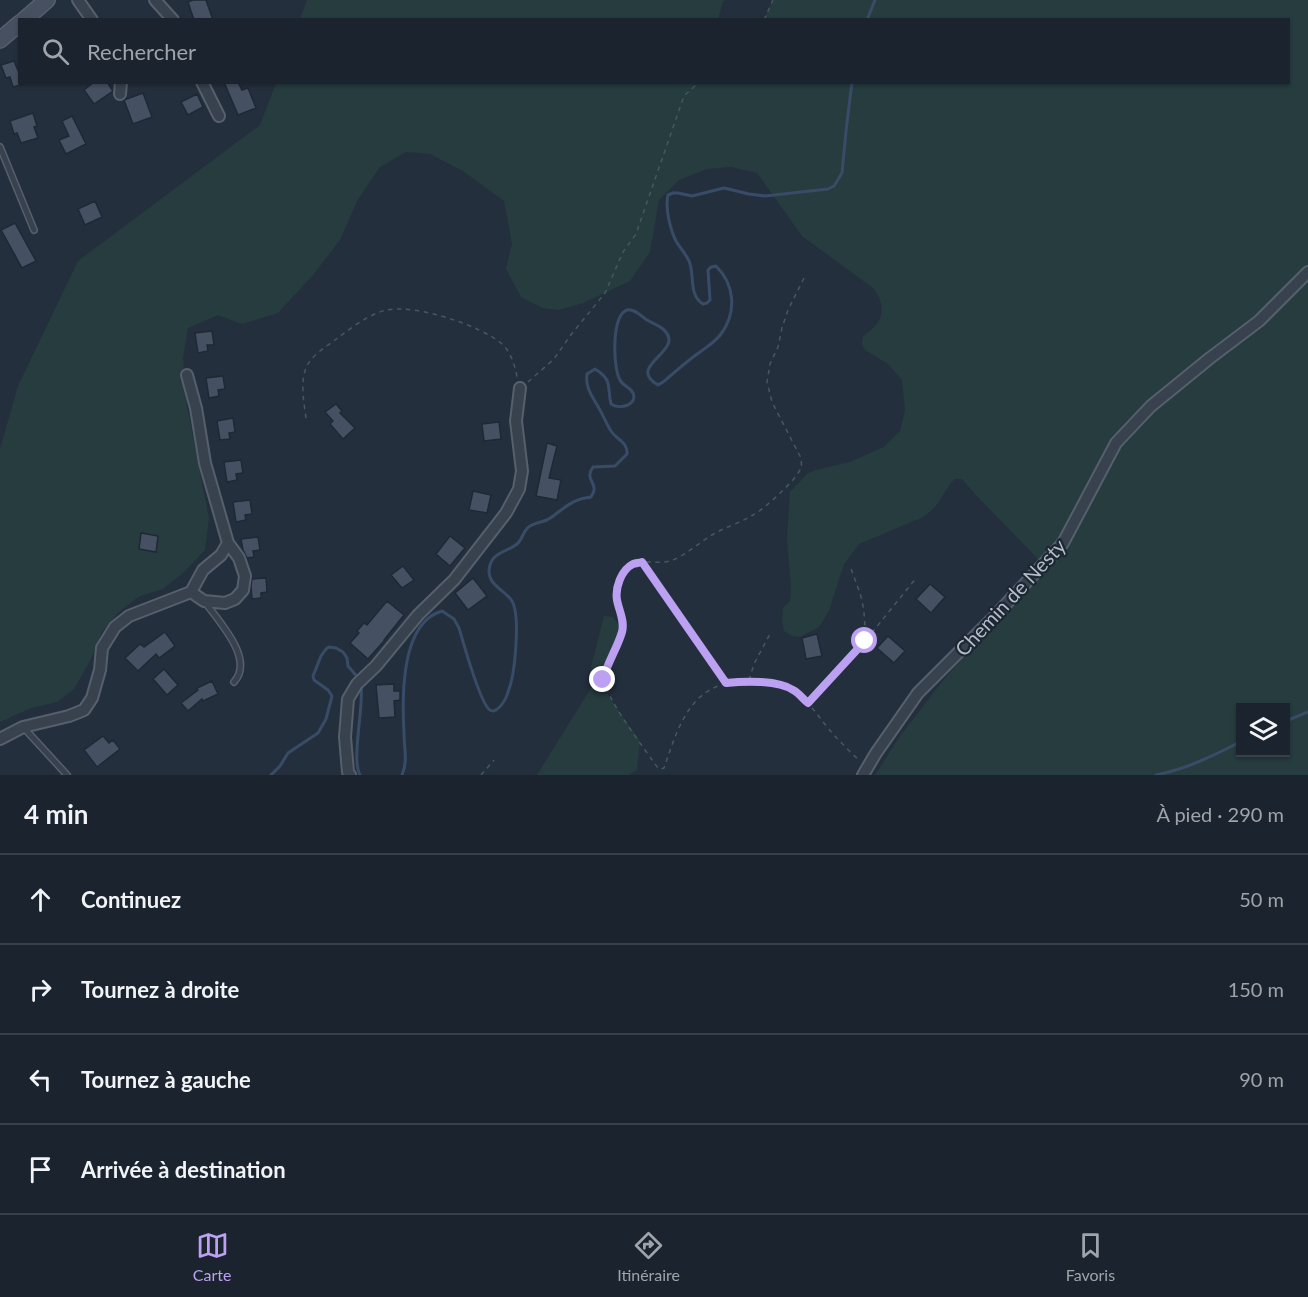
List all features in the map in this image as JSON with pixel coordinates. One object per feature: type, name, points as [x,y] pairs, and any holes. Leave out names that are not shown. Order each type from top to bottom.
[{"type":"street","points":[[78,0],[91,18]]},
{"type":"street","points":[[155,0],[171,18]]},
{"type":"street","points":[[26,18],[43,1]]},
{"type":"street","points":[[0,40],[18,25]]},
{"type":"street","points":[[120,94],[121,84]]},
{"type":"street","points":[[203,84],[219,116]]},
{"type":"street","name":"Chemin de Nesty","points":[[866,771],[918,693],[1064,543],[1116,443],[1151,406],[1259,321],[1308,272]]},
{"type":"street","points":[[187,375],[196,408],[205,463],[228,543],[238,558],[245,576],[243,590],[235,599],[225,603],[204,601],[191,592]]},
{"type":"street","points":[[350,775],[345,737],[348,699],[357,684],[376,666],[418,615],[454,580],[506,513],[519,489],[522,471],[516,421],[520,388]]},
{"type":"street","points":[[0,739],[23,727],[84,710],[92,698],[100,670],[102,648],[115,627],[129,616],[191,592],[203,570],[221,555],[228,543]]},
{"type":"lane","points":[[0,147],[34,230]]},
{"type":"lane","points":[[204,601],[235,643],[241,669],[234,682]]},
{"type":"lane","points":[[23,727],[67,775]]},
{"type":"path","points":[[765,18],[773,0]]},
{"type":"path","points":[[306,418],[303,400],[306,367],[324,348],[357,324],[385,310],[411,309],[427,312],[490,336],[504,345],[510,355],[520,388],[539,374],[554,359],[605,293],[623,252],[636,234],[684,96],[697,84]]},
{"type":"path","points":[[804,278],[788,310],[778,347],[770,364],[767,382],[778,416],[801,458],[800,471],[765,508],[752,516],[714,534],[674,560],[642,562],[633,564],[625,570],[619,581],[617,598],[622,617],[622,630],[605,669],[603,680],[609,697],[658,768],[664,768],[677,731],[688,710],[697,699],[712,688],[726,683],[749,681],[772,683],[793,689],[808,703],[866,771]]},
{"type":"path","points":[[642,562],[726,683]]},
{"type":"path","points":[[850,565],[866,619],[865,641]]},
{"type":"path","points":[[808,703],[865,641],[917,577]]},
{"type":"path","points":[[749,681],[754,664],[771,632]]},
{"type":"path","points":[[481,775],[495,760]]},
{"type":"green space","points":[[307,0],[726,0],[723,1],[719,18],[300,18]]},
{"type":"green space","points":[[773,0],[1308,0],[1308,775],[875,775],[900,736],[945,678],[1039,575],[1040,561],[962,479],[955,479],[932,510],[924,516],[859,544],[844,564],[829,611],[819,627],[800,637],[792,636],[784,631],[783,608],[790,601],[791,588],[787,540],[790,492],[807,474],[850,462],[884,447],[900,431],[905,411],[902,380],[888,364],[865,350],[862,344],[863,336],[875,326],[882,312],[879,297],[873,288],[802,236],[757,173],[731,167],[707,169],[679,180],[659,200],[650,252],[630,281],[583,303],[559,310],[542,308],[521,297],[506,269],[512,244],[504,201],[463,171],[430,154],[406,152],[380,167],[357,201],[340,240],[313,275],[278,313],[242,324],[218,315],[188,328],[183,358],[187,406],[209,518],[205,550],[183,573],[163,589],[138,597],[118,613],[102,632],[91,659],[74,689],[57,702],[31,708],[0,722],[0,449],[18,386],[78,261],[260,125],[276,84],[1290,84],[1290,18],[764,18]]},
{"type":"green space","points":[[604,616],[613,617],[622,630],[605,669],[603,680],[609,697],[640,741],[637,770],[629,775],[537,775],[591,688],[589,675]]},
{"type":"building","points":[[206,0],[212,18],[193,18],[188,2]]},
{"type":"building","points":[[14,61],[18,70],[18,84],[23,84],[13,87],[10,77],[6,78],[1,65]]},
{"type":"building","points":[[92,84],[108,84],[113,91],[94,104],[84,90]]},
{"type":"building","points":[[225,84],[239,84],[242,90],[248,88],[256,108],[238,115]]},
{"type":"building","points":[[143,93],[152,117],[133,124],[124,100]]},
{"type":"building","points":[[197,94],[203,107],[188,115],[181,102]]},
{"type":"building","points":[[33,113],[38,138],[21,143],[17,133],[14,134],[10,121]]},
{"type":"building","points":[[72,116],[86,144],[66,154],[59,140],[69,136],[62,121]]},
{"type":"building","points":[[95,201],[102,217],[85,225],[78,209]]},
{"type":"building","points":[[15,223],[36,261],[22,268],[1,230]]},
{"type":"building","points":[[212,331],[214,345],[207,345],[208,351],[198,353],[195,333]]},
{"type":"building","points":[[223,376],[225,389],[218,390],[219,396],[209,398],[206,378]]},
{"type":"building","points":[[336,404],[342,411],[340,413],[355,428],[343,439],[330,424],[333,421],[325,412]]},
{"type":"building","points":[[233,418],[235,432],[229,433],[230,439],[220,440],[217,421]]},
{"type":"building","points":[[499,422],[501,439],[484,441],[482,424]]},
{"type":"building","points":[[547,443],[557,446],[549,478],[561,480],[557,500],[536,496]]},
{"type":"building","points":[[241,460],[243,473],[236,474],[237,480],[227,482],[224,462]]},
{"type":"building","points":[[473,491],[491,495],[487,513],[469,510]]},
{"type":"building","points":[[250,500],[252,514],[245,515],[246,520],[236,522],[233,502]]},
{"type":"building","points":[[141,533],[158,536],[156,552],[139,549]]},
{"type":"building","points":[[450,536],[465,548],[450,566],[436,554]]},
{"type":"building","points":[[258,537],[260,550],[253,551],[254,557],[247,558],[241,539]]},
{"type":"building","points":[[403,566],[414,580],[402,588],[391,575]]},
{"type":"building","points":[[266,578],[267,592],[261,593],[261,598],[252,599],[252,579]]},
{"type":"building","points":[[473,578],[487,596],[468,610],[455,593]]},
{"type":"building","points":[[930,584],[945,597],[931,613],[916,599]]},
{"type":"building","points":[[387,601],[404,615],[368,659],[350,643],[364,623],[367,625]]},
{"type":"building","points":[[165,632],[175,646],[159,658],[156,654],[138,671],[125,658],[140,644],[144,647]]},
{"type":"building","points":[[817,634],[822,656],[806,659],[802,638]]},
{"type":"building","points":[[888,636],[905,651],[894,663],[877,648]]},
{"type":"building","points":[[164,669],[178,685],[167,695],[153,679]]},
{"type":"building","points":[[212,681],[218,694],[203,701],[202,699],[188,711],[181,703],[198,690],[197,688]]},
{"type":"building","points":[[394,684],[394,691],[400,691],[400,700],[394,701],[395,717],[379,718],[376,685]]},
{"type":"building","points":[[103,736],[109,743],[113,740],[120,749],[97,767],[84,750]]},
{"type":"waterway","points":[[868,18],[875,0]]},
{"type":"waterway","points":[[402,775],[405,760],[403,701],[406,663],[418,630],[428,618],[442,611],[454,619],[486,705],[490,710],[497,709],[502,704],[511,681],[515,659],[516,621],[511,599],[495,585],[490,576],[492,560],[517,544],[530,526],[547,520],[574,502],[591,497],[594,492],[590,476],[593,467],[615,466],[627,454],[626,447],[613,434],[592,397],[587,379],[587,374],[595,369],[607,380],[611,404],[623,406],[633,401],[633,393],[620,380],[616,365],[616,332],[622,314],[627,310],[635,311],[663,329],[669,337],[668,344],[648,371],[649,378],[658,385],[714,342],[726,326],[730,317],[732,299],[727,282],[716,266],[711,267],[708,270],[710,300],[703,304],[698,300],[695,295],[691,266],[676,241],[670,225],[668,195],[678,193],[692,196],[724,188],[765,196],[828,189],[834,186],[842,173],[852,84]]},
{"type":"waterway","points":[[271,775],[288,753],[318,733],[326,719],[332,696],[328,690],[314,680],[313,676],[326,649],[336,648],[343,652],[348,666],[359,679]]},
{"type":"waterway","points":[[360,775],[357,746],[361,685]]},
{"type":"waterway","points":[[1290,719],[1308,712]]},
{"type":"waterway","points":[[1156,775],[1199,762],[1236,744]]},
{"type":"route","points":[[603,680],[605,669],[622,630],[622,617],[617,598],[619,581],[625,570],[633,564],[642,562],[726,683],[749,681],[772,683],[793,689],[808,703],[865,641]]}]
